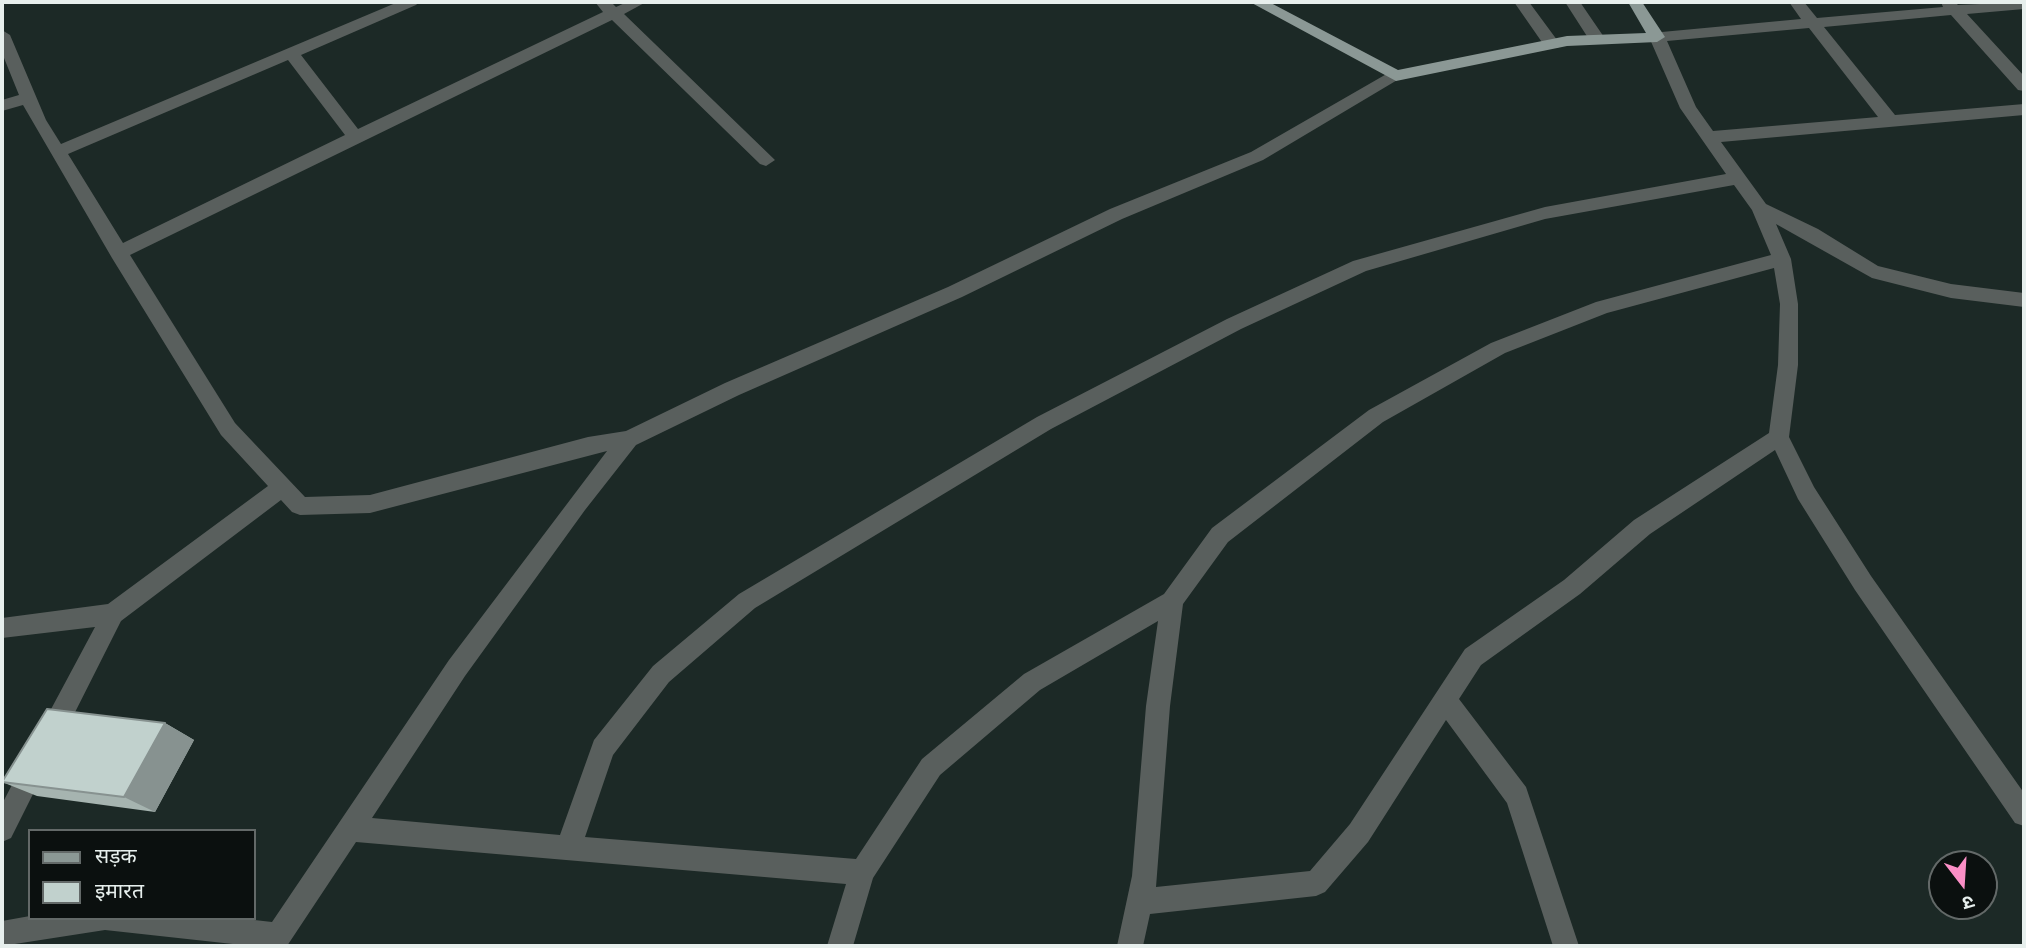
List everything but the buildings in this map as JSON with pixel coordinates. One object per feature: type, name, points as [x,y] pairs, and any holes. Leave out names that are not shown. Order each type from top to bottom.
[{"type":"main road","points":[[1258,2],[1396,76],[1552,44],[1657,37]]},
{"type":"main road","points":[[1634,2],[1657,37]]},
{"type":"street","points":[[58,152],[411,2]]},
{"type":"street","points":[[118,253],[355,137],[607,8],[639,2]]},
{"type":"street","points":[[1521,2],[1552,44]]},
{"type":"street","points":[[1572,2],[1598,40]]},
{"type":"street","points":[[1796,2],[1892,122]]},
{"type":"street","points":[[2024,4],[1950,6],[1657,37],[1688,108],[1760,208],[1782,259],[1789,304],[1788,366],[1779,437],[1805,493],[1863,583],[2024,814]]},
{"type":"street","points":[[1950,6],[2024,86]]},
{"type":"street","points":[[607,8],[766,160]]},
{"type":"street","points":[[2,35],[38,120],[228,429],[300,506],[370,504],[588,446],[629,439],[732,390],[955,292],[1116,214],[1256,156],[1396,76]]},
{"type":"street","points":[[290,52],[355,137]]},
{"type":"street","points":[[2,106],[29,98]]},
{"type":"street","points":[[1709,137],[2024,110]]},
{"type":"street","points":[[568,848],[603,748],[661,674],[747,601],[1044,423],[1234,324],[1360,266],[1545,213],[1738,178]]},
{"type":"street","points":[[1760,208],[1812,234],[1872,271],[1951,291],[2024,300]]},
{"type":"street","points":[[840,946],[862,872],[931,767],[1032,682],[1172,601],[1220,535],[1376,416],[1498,348],[1580,316],[1683,284],[1782,259]]},
{"type":"street","points":[[1139,902],[1316,883],[1359,833],[1473,657],[1573,587],[1642,527],[1779,437]]},
{"type":"street","points":[[123,920],[276,941],[457,668],[577,504],[629,439]]},
{"type":"street","points":[[2,829],[113,614],[283,487]]},
{"type":"street","points":[[1130,946],[1144,876],[1158,706],[1172,601]]},
{"type":"street","points":[[2,628],[113,614]]},
{"type":"street","points":[[1445,700],[1517,796],[1566,946]]},
{"type":"street","points":[[352,829],[862,872]]},
{"type":"street","points":[[2,934],[90,920]]}]
